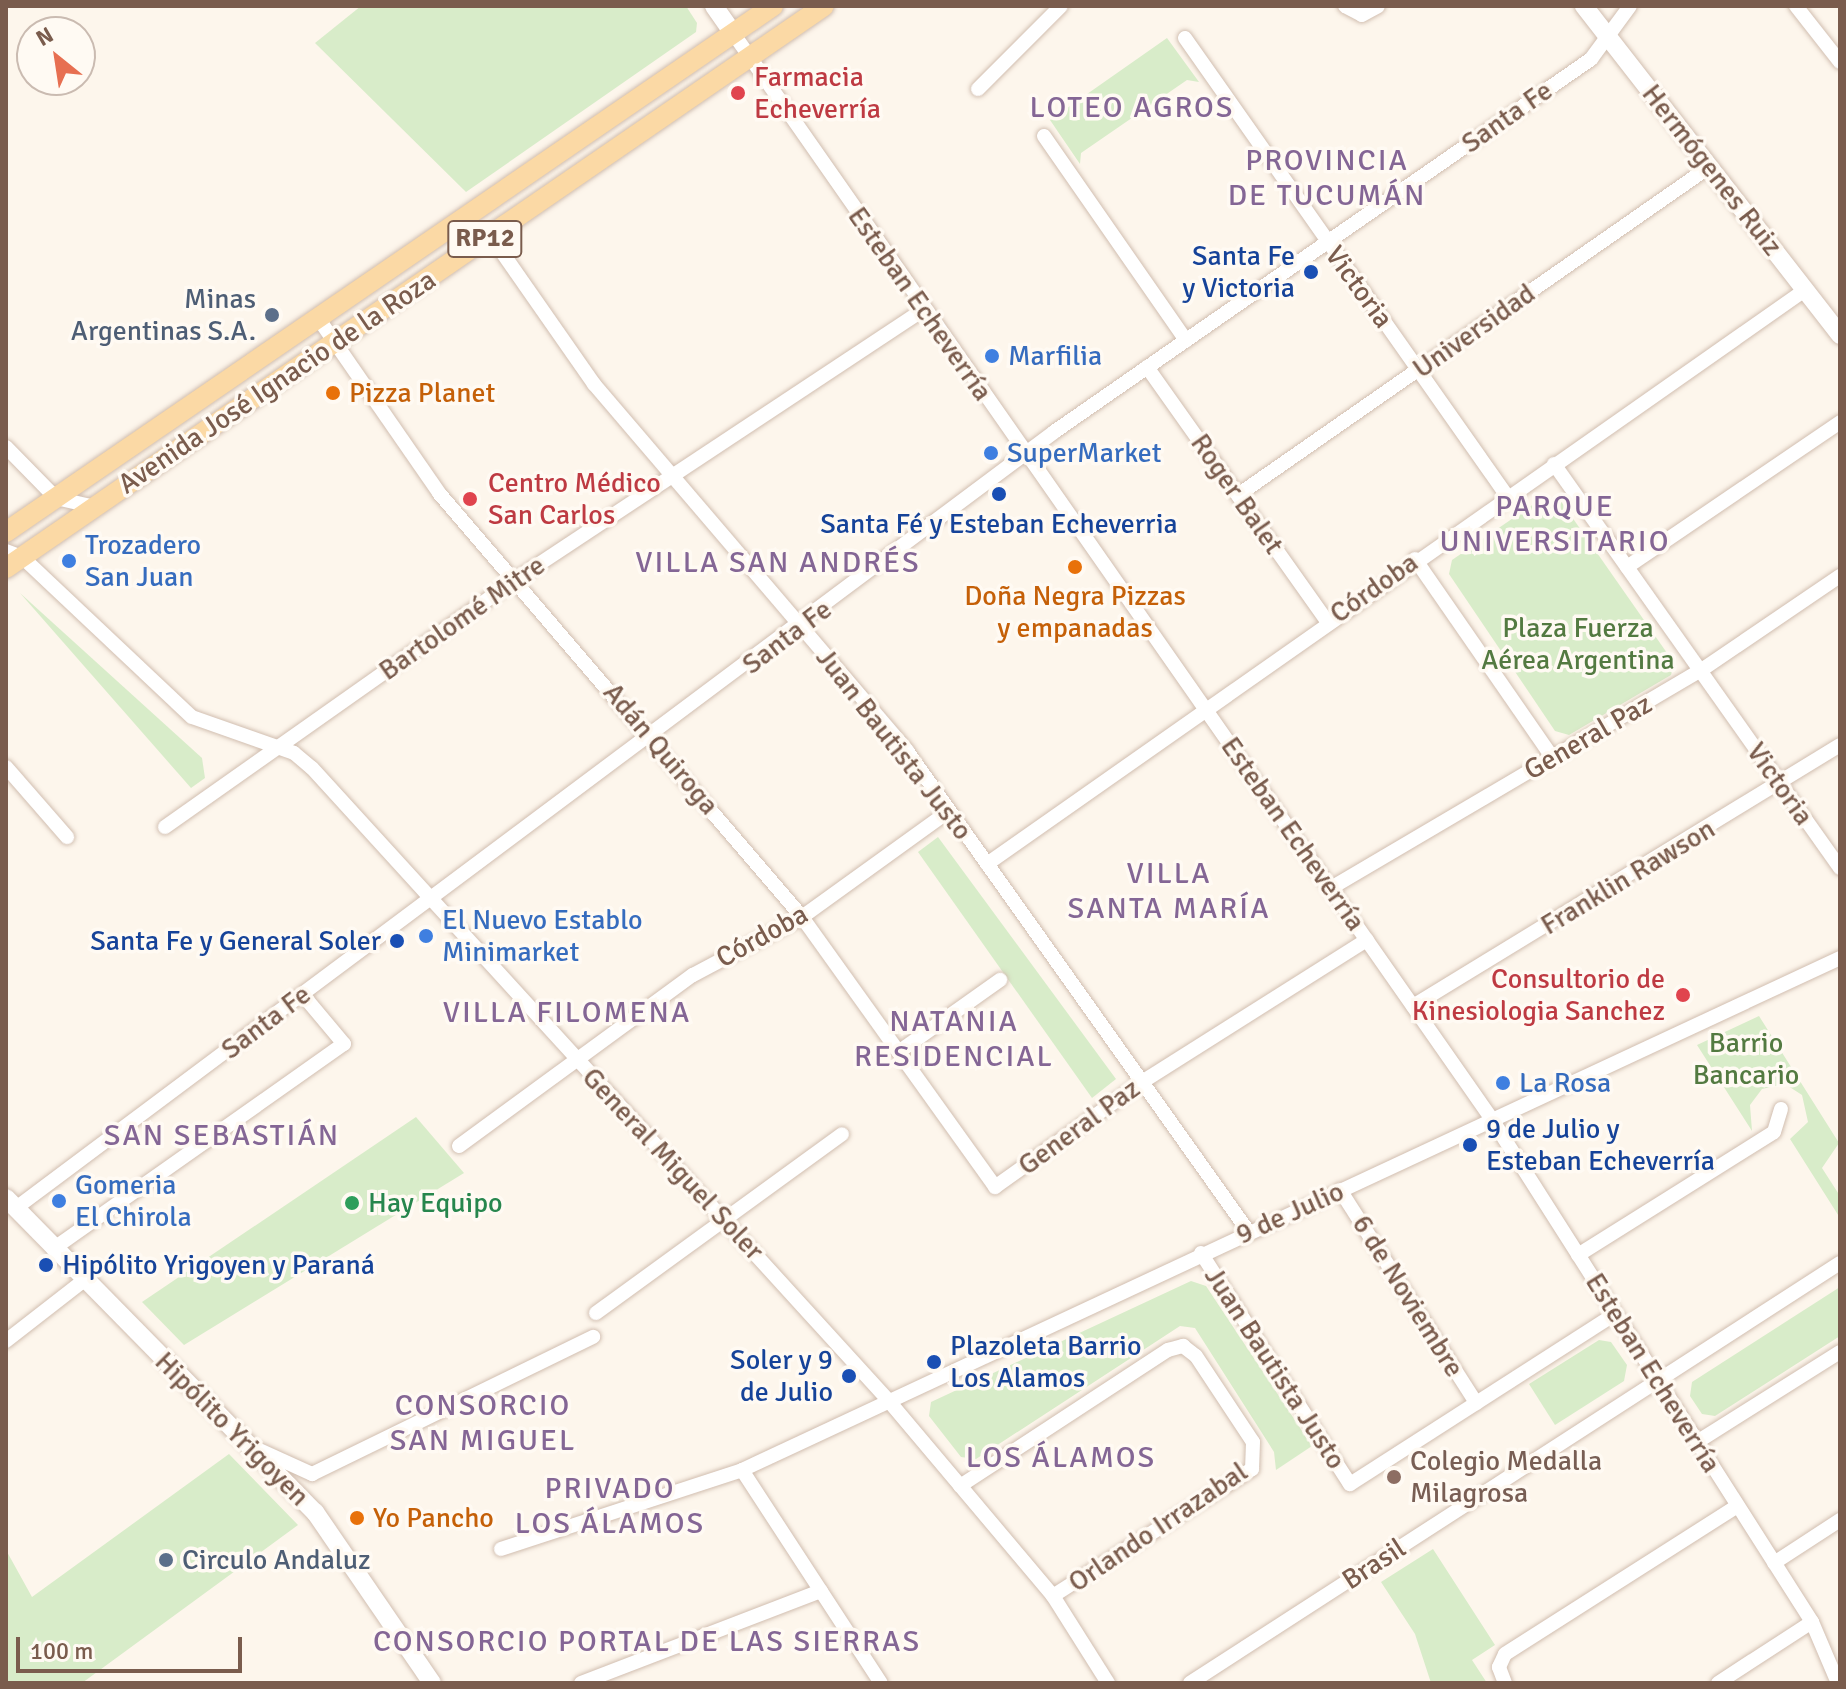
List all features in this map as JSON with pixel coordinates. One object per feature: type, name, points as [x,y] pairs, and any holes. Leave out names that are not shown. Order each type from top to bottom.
[{"type":"main road","name":"Esteban Echeverría","points":[[714,6],[733,33]]},
{"type":"main road","name":"Avenida José Ignacio de la Roza","points":[[6,532],[773,6]]},
{"type":"main road","name":"Avenida José Ignacio de la Roza","points":[[11,559],[94,507],[824,6]]},
{"type":"main road","name":"Hermógenes Ruiz","points":[[1584,6],[1840,335]]},
{"type":"main road","name":"Hipólito Yrigoyen","points":[[11,1203],[83,1281],[251,1446],[336,1538],[432,1683]]},
{"type":"street","points":[[978,89],[1061,6]]},
{"type":"street","points":[[1345,6],[1362,15],[1378,6]]},
{"type":"street","name":"Santa Fe","points":[[11,1203],[303,995],[653,738],[1147,367],[1591,59],[1630,6]]},
{"type":"street","points":[[1796,6],[1840,62]]},
{"type":"street","name":"Esteban Echeverría","points":[[733,33],[1493,1121],[1812,1622],[1838,1683]]},
{"type":"street","name":"Victoria","points":[[1185,38],[1507,496]]},
{"type":"street","points":[[1044,136],[1186,340]]},
{"type":"street","name":"Universidad","points":[[1238,495],[1709,167]]},
{"type":"street","name":"Juan Bautista Justo","points":[[490,235],[594,384],[801,627],[949,811],[1248,1231]]},
{"type":"street","name":"Córdoba","points":[[987,864],[1415,559],[1805,290]]},
{"type":"street","name":"Bartolomé Mitre","points":[[165,827],[515,580],[924,309]]},
{"type":"street","name":"Adán Quiroga","points":[[318,318],[439,493],[653,738],[802,917],[995,1187]]},
{"type":"street","name":"Roger Balet","points":[[1147,367],[1327,621]]},
{"type":"street","points":[[1627,567],[1840,422]]},
{"type":"street","points":[[6,447],[56,498],[94,507]]},
{"type":"street","name":"Victoria","points":[[1554,464],[1840,868]]},
{"type":"street","name":"General Miguel Soler","points":[[11,559],[192,717],[277,748],[312,768],[888,1400],[1053,1596],[1108,1683]]},
{"type":"street","points":[[1415,559],[1553,758]]},
{"type":"street","name":"General Paz","points":[[1331,888],[1700,671],[1840,576]]},
{"type":"street","name":"Franklin Rawson","points":[[1413,1006],[1781,785],[1840,745]]},
{"type":"street","points":[[6,767],[67,837]]},
{"type":"street","name":"Córdoba","points":[[459,1146],[693,975],[802,917],[949,811]]},
{"type":"street","name":"General Paz","points":[[995,1187],[1142,1082],[1367,940]]},
{"type":"street","name":"9 de Julio","points":[[501,1549],[742,1470],[1248,1231],[1493,1121],[1840,958]]},
{"type":"street","points":[[900,1051],[1000,980]]},
{"type":"street","points":[[53,1249],[344,1044],[303,995]]},
{"type":"street","points":[[1578,1255],[1774,1132],[1781,1109]]},
{"type":"street","points":[[596,1313],[842,1134]]},
{"type":"street","name":"6 de Noviembre","points":[[1340,1190],[1476,1403]]},
{"type":"street","name":"Juan Bautista Justo","points":[[1201,1253],[1350,1484],[1476,1403]]},
{"type":"street","name":"Brasil","points":[[1190,1683],[1840,1263]]},
{"type":"street","points":[[6,1341],[83,1281]]},
{"type":"street","points":[[1476,1403],[1615,1314]]},
{"type":"street","points":[[251,1446],[312,1474],[593,1337]]},
{"type":"street","name":"Juan Bautista Justo","points":[[960,1486],[1183,1346],[1196,1356],[1257,1454]]},
{"type":"street","points":[[1697,1442],[1840,1352]]},
{"type":"street","name":"Orlando Irrazabal","points":[[1053,1596],[1252,1469],[1257,1454]]},
{"type":"street","points":[[742,1470],[881,1683]]},
{"type":"street","points":[[1505,1683],[1499,1667],[1505,1654],[1737,1506]]},
{"type":"street","points":[[1774,1563],[1840,1520]]},
{"type":"street","points":[[581,1683],[821,1591]]},
{"type":"street","points":[[1718,1683],[1812,1622]]},
{"type":"green space","points":[[361,6],[686,6],[697,23],[696,32],[466,192],[315,43]]},
{"type":"green space","points":[[1167,38],[1199,82],[1187,80],[1081,153],[1080,164],[1050,120]]},
{"type":"green space","name":"Plaza Fuerza Aérea Argentina","points":[[1544,497],[1560,500],[1674,663],[1671,675],[1569,735],[1555,731],[1449,574],[1452,560]]},
{"type":"green space","points":[[20,593],[202,758],[205,778],[191,788]]},
{"type":"green space","points":[[938,837],[1116,1079],[1092,1098],[918,852]]},
{"type":"green space","name":"Barrio Bancario","points":[[1759,1016],[1839,1143],[1822,1168],[1840,1196],[1840,1218],[1790,1139],[1808,1122],[1802,1095],[1785,1084],[1762,1089],[1750,1105],[1752,1131],[1697,1045]]},
{"type":"green space","name":"Hay Equipo","points":[[416,1117],[464,1173],[184,1345],[142,1302]]},
{"type":"green space","points":[[1191,1281],[1206,1286],[1312,1446],[1276,1470],[1274,1452],[1195,1328],[1180,1326],[976,1459],[961,1457],[929,1416],[931,1402]]},
{"type":"green space","points":[[1840,1287],[1840,1336],[1715,1416],[1702,1414],[1690,1396],[1692,1382]]},
{"type":"green space","points":[[1599,1340],[1611,1342],[1627,1365],[1624,1381],[1555,1425],[1529,1384]]},
{"type":"green space","name":"Circulo Andaluz","points":[[229,1454],[298,1525],[82,1683],[6,1683],[6,1550],[32,1597]]},
{"type":"green space","points":[[1433,1549],[1495,1645],[1472,1660],[1487,1683],[1431,1683],[1415,1634],[1381,1582]]},
{"type":"place","name":"Farmacia Echeverría","points":[[738,93]]},
{"type":"place","name":"Santa Fe y Victoria","points":[[1311,272]]},
{"type":"place","name":"Minas Argentinas S.A.","points":[[272,315]]},
{"type":"place","name":"Marfilia","points":[[992,356]]},
{"type":"place","name":"Pizza Planet","points":[[333,393]]},
{"type":"place","name":"SuperMarket","points":[[991,453]]},
{"type":"place","name":"Santa Fé y Esteban Echeverria","points":[[999,494]]},
{"type":"place","name":"Centro Médico San Carlos","points":[[470,499]]},
{"type":"place","name":"Trozadero San Juan","points":[[69,561]]},
{"type":"place","name":"Doña Negra Pizzas y empanadas","points":[[1075,567]]},
{"type":"place","name":"El Nuevo Establo Minimarket","points":[[426,936]]},
{"type":"place","name":"Santa Fe y General Soler","points":[[397,941]]},
{"type":"place","name":"Consultorio de Kinesiologia Sanchez","points":[[1683,995]]},
{"type":"place","name":"La Rosa","points":[[1503,1083]]},
{"type":"place","name":"9 de Julio y Esteban Echeverría","points":[[1470,1145]]},
{"type":"place","name":"Gomeria El Chirola","points":[[59,1201]]},
{"type":"place","name":"Hay Equipo","points":[[352,1203]]},
{"type":"place","name":"Hipólito Yrigoyen y Paraná","points":[[46,1265]]},
{"type":"place","name":"Plazoleta Barrio Los Alamos","points":[[934,1362]]},
{"type":"place","name":"Soler y 9 de Julio","points":[[849,1376]]},
{"type":"place","name":"Colegio Medalla Milagrosa","points":[[1394,1477]]},
{"type":"place","name":"Yo Pancho","points":[[357,1518]]},
{"type":"place","name":"Circulo Andaluz","points":[[166,1560]]},
{"type":"district","name":"LOTEO AGROS","points":[[1132,108]]},
{"type":"district","name":"PROVINCIA DE TUCUMÁN","points":[[1327,178]]},
{"type":"district","name":"PARQUE UNIVERSITARIO","points":[[1555,524]]},
{"type":"district","name":"VILLA SAN ANDRÉS","points":[[778,563]]},
{"type":"district","name":"VILLA SANTA MARÍA","points":[[1169,891]]},
{"type":"district","name":"VILLA FILOMENA","points":[[567,1013]]},
{"type":"district","name":"NATANIA RESIDENCIAL","points":[[954,1039]]},
{"type":"district","name":"SAN SEBASTIÁN","points":[[222,1136]]},
{"type":"district","name":"CONSORCIO SAN MIGUEL","points":[[483,1423]]},
{"type":"district","name":"LOS ÁLAMOS","points":[[1061,1458]]},
{"type":"district","name":"PRIVADO LOS ÁLAMOS","points":[[610,1506]]},
{"type":"district","name":"CONSORCIO PORTAL DE LAS SIERRAS","points":[[647,1642]]}]
